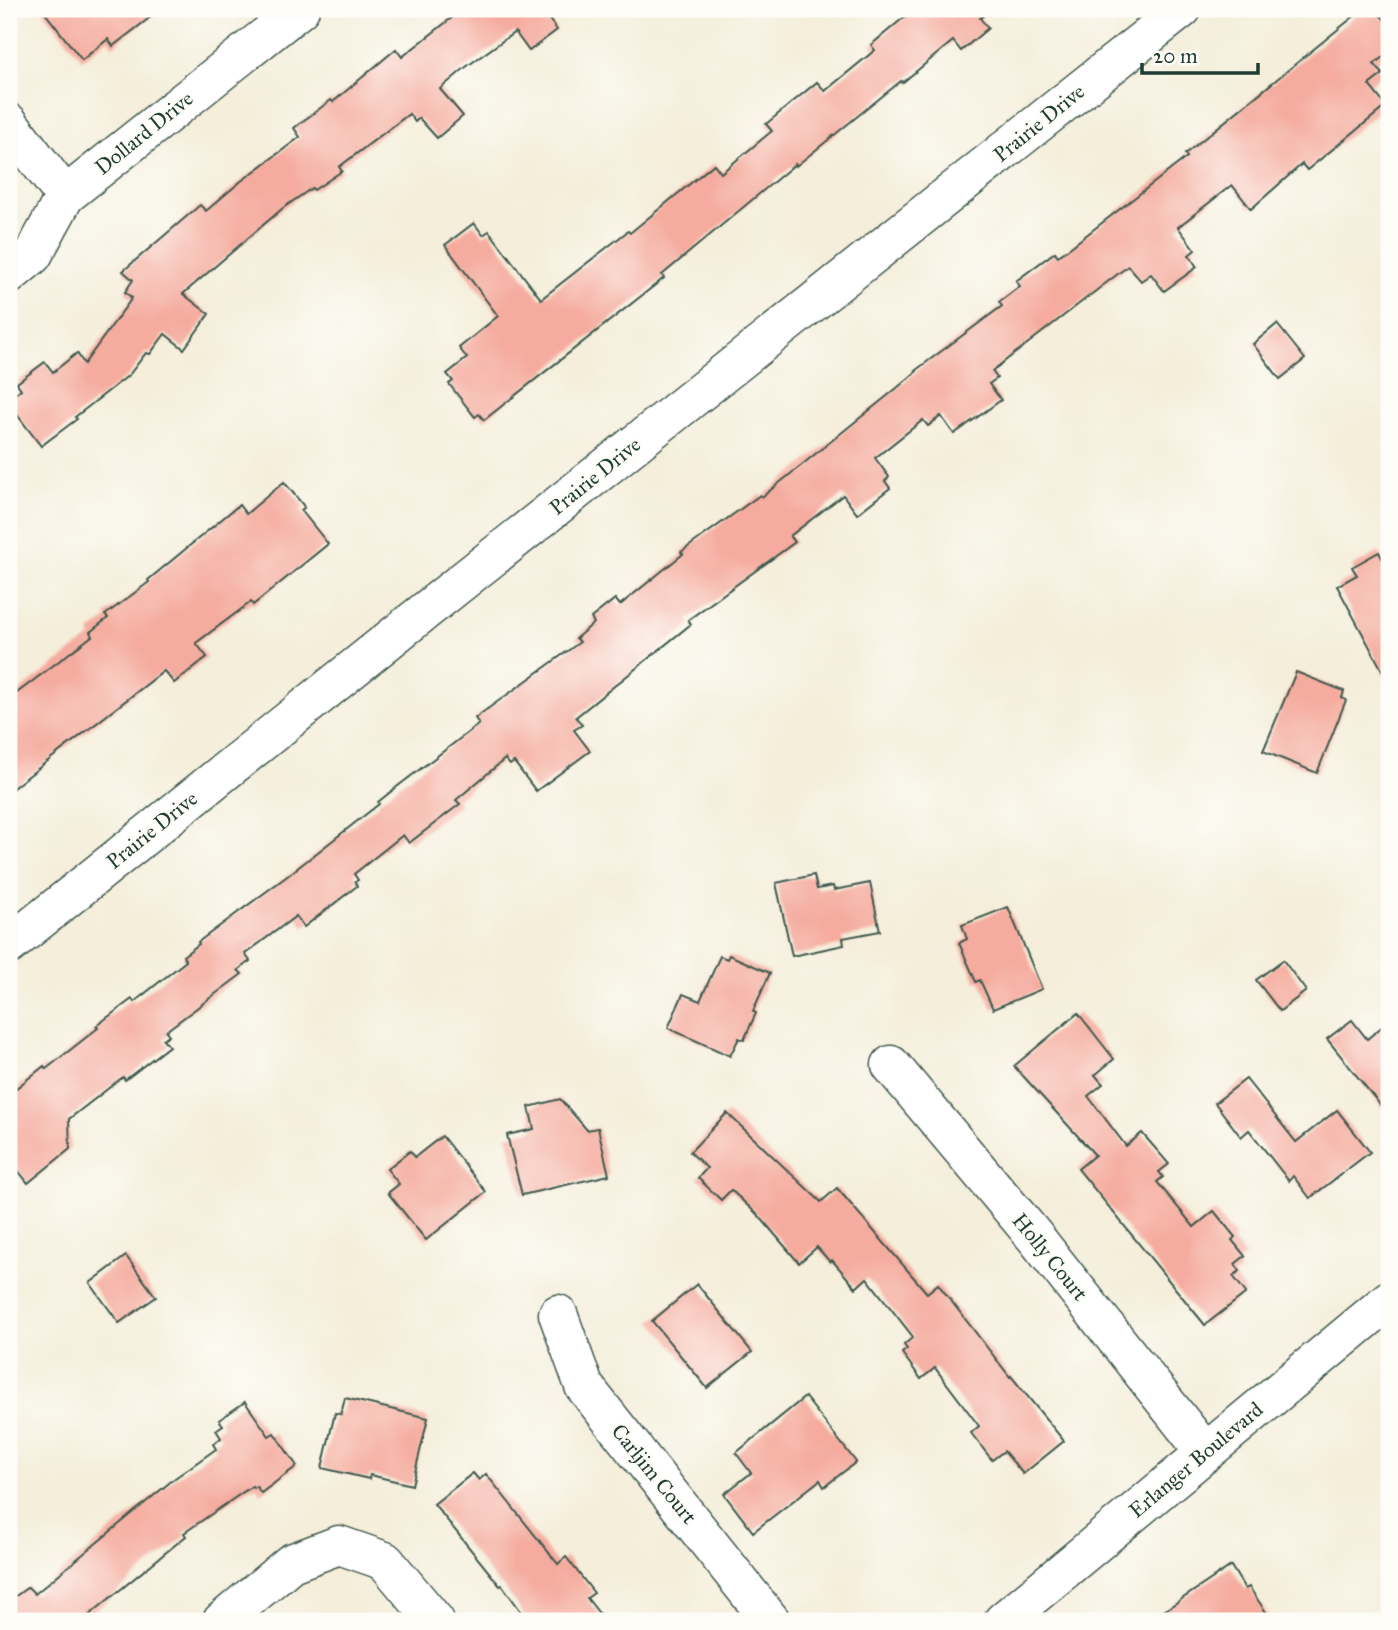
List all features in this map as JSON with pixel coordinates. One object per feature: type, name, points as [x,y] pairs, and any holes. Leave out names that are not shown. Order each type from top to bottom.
[{"type":"street","name":"Dollard Drive","points":[[9,275],[33,255],[65,196],[300,9]]},
{"type":"street","name":"Prairie Drive","points":[[9,945],[1182,9]]},
{"type":"street","points":[[9,123],[65,196]]},
{"type":"street","name":"Holly Court","points":[[891,1065],[1035,1237],[1205,1452]]},
{"type":"street","name":"Erlanger Boulevard","points":[[1003,1621],[1389,1300]]},
{"type":"street","name":"Carljim Court","points":[[558,1314],[584,1386],[771,1621]]},
{"type":"street","points":[[222,1621],[290,1563],[339,1545],[386,1561],[435,1621]]},
{"type":"building","points":[[42,9],[161,9],[113,46],[108,39],[82,60]]},
{"type":"building","points":[[463,9],[547,9],[543,11],[557,30],[529,51],[515,32],[440,89],[463,116],[437,138],[419,118],[415,122],[409,114],[339,167],[342,171],[283,208],[183,294],[209,314],[184,349],[165,334],[129,375],[41,446],[9,404],[9,399],[21,389],[17,383],[45,362],[53,372],[77,353],[84,364],[132,298],[125,292],[133,280],[123,271],[200,205],[206,211],[300,137],[294,128],[331,100],[333,102],[396,49],[402,57]]},
{"type":"building","points":[[914,9],[992,9],[980,18],[988,28],[961,51],[953,41],[796,166],[795,164],[662,275],[664,278],[484,420],[479,414],[475,417],[449,384],[453,381],[447,374],[467,358],[459,348],[498,316],[445,245],[474,223],[483,235],[489,231],[541,299],[628,231],[630,233],[714,164],[721,173],[772,131],[766,124],[817,82],[825,91],[875,50],[871,45]]},
{"type":"building","points":[[1363,9],[1376,9],[1389,25],[1389,52],[1374,64],[1383,74],[1369,85],[1386,106],[1307,170],[1302,164],[1251,209],[1232,185],[1178,227],[1195,250],[1189,255],[1197,267],[1164,291],[1151,274],[1141,281],[1128,266],[992,371],[997,378],[989,384],[1001,400],[954,434],[941,416],[928,426],[923,420],[875,458],[889,477],[885,481],[890,488],[857,514],[843,495],[790,536],[795,542],[688,620],[691,624],[576,717],[582,725],[574,730],[590,751],[536,791],[514,762],[510,765],[505,759],[456,800],[460,804],[409,843],[403,835],[354,874],[358,880],[355,882],[357,886],[304,927],[296,916],[245,954],[250,961],[238,970],[242,974],[166,1031],[169,1035],[163,1039],[169,1046],[69,1119],[70,1149],[28,1183],[9,1159],[9,1094],[44,1066],[46,1069],[98,1028],[96,1026],[132,999],[134,1002],[186,961],[183,956],[199,944],[198,942],[286,877],[479,724],[475,718],[580,642],[576,638],[594,623],[591,618],[615,599],[620,605],[683,554],[681,552],[760,495],[762,497],[916,370],[1002,306],[999,302],[1020,286],[1016,281],[1055,252],[1058,256],[1067,250],[1187,157],[1185,154]]},
{"type":"building","points":[[1277,324],[1305,359],[1280,379],[1253,344]]},
{"type":"building","points":[[284,482],[303,505],[301,510],[328,544],[253,605],[251,602],[196,643],[207,657],[174,683],[164,671],[9,791],[9,699],[92,636],[90,632],[108,618],[105,615],[149,582],[148,580],[239,505],[246,514]]},
{"type":"building","points":[[1379,552],[1383,560],[1389,557],[1389,683],[1337,586],[1357,575],[1352,567]]},
{"type":"building","points":[[1296,672],[1344,691],[1342,698],[1346,700],[1317,773],[1263,751]]},
{"type":"building","points":[[814,875],[817,889],[833,886],[834,890],[870,883],[880,931],[843,938],[844,945],[792,956],[776,883]]},
{"type":"building","points":[[1008,907],[1042,989],[993,1009],[980,980],[976,982],[959,943],[967,939],[962,925]]},
{"type":"building","points":[[729,955],[770,973],[753,1011],[756,1013],[744,1040],[739,1038],[730,1056],[668,1028],[683,994],[700,1001],[720,956],[727,959]]},
{"type":"building","points":[[1283,960],[1306,991],[1280,1011],[1256,980]]},
{"type":"building","points":[[1078,1013],[1114,1059],[1095,1075],[1103,1084],[1088,1096],[1126,1146],[1142,1133],[1169,1164],[1159,1172],[1163,1177],[1157,1182],[1194,1227],[1214,1211],[1235,1237],[1232,1240],[1245,1256],[1235,1264],[1240,1271],[1233,1276],[1246,1293],[1205,1325],[1078,1169],[1095,1155],[1014,1066]]},
{"type":"building","points":[[1352,1020],[1367,1039],[1389,1021],[1389,1116],[1327,1039]]},
{"type":"building","points":[[1246,1079],[1296,1142],[1337,1110],[1370,1152],[1310,1198],[1293,1176],[1289,1181],[1249,1130],[1241,1137],[1215,1103]]},
{"type":"building","points":[[560,1099],[587,1130],[598,1128],[609,1175],[522,1195],[507,1135],[534,1129],[529,1107]]},
{"type":"building","points":[[727,1113],[821,1202],[837,1188],[927,1293],[938,1284],[1064,1441],[1023,1474],[1004,1451],[992,1460],[971,1433],[979,1426],[935,1368],[921,1379],[902,1353],[907,1349],[904,1345],[913,1337],[867,1278],[856,1288],[817,1247],[799,1263],[760,1217],[731,1190],[721,1200],[698,1178],[707,1168],[690,1152]]},
{"type":"building","points":[[442,1136],[486,1192],[426,1240],[388,1193],[399,1184],[387,1169],[410,1151],[415,1157]]},
{"type":"building","points":[[126,1256],[156,1297],[119,1323],[90,1283]]},
{"type":"building","points":[[697,1284],[752,1352],[707,1388],[652,1321]]},
{"type":"building","points":[[805,1397],[856,1462],[824,1487],[820,1480],[753,1532],[724,1494],[751,1473],[736,1453]]},
{"type":"building","points":[[345,1398],[428,1418],[412,1485],[322,1468],[335,1413],[341,1414]]},
{"type":"building","points":[[245,1402],[269,1436],[274,1433],[297,1466],[261,1493],[256,1486],[252,1486],[184,1533],[186,1536],[82,1621],[9,1621],[9,1601],[28,1587],[35,1594],[175,1478],[216,1449],[213,1444],[221,1438],[216,1430],[223,1425],[219,1420]]},
{"type":"building","points":[[473,1473],[479,1480],[486,1474],[558,1564],[566,1557],[594,1593],[587,1598],[605,1621],[528,1621],[502,1585],[500,1586],[434,1504]]},
{"type":"building","points":[[1231,1566],[1245,1589],[1249,1587],[1272,1621],[1149,1621]]}]
